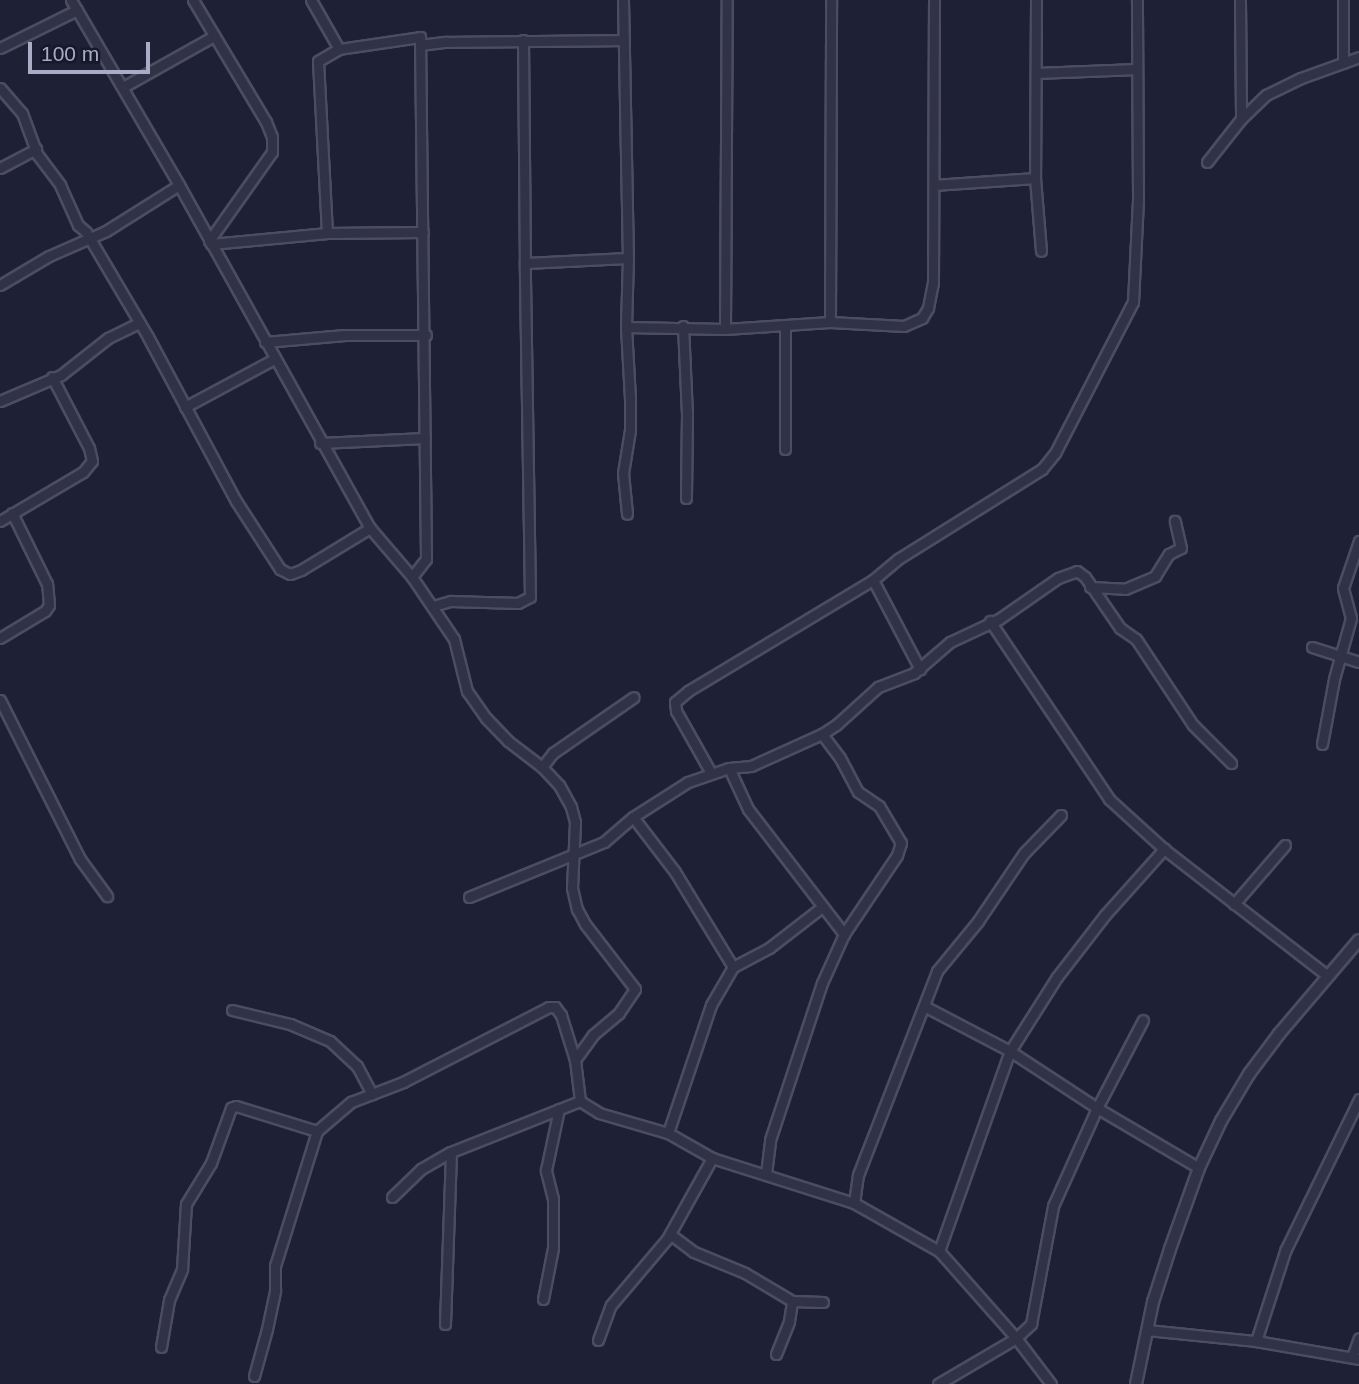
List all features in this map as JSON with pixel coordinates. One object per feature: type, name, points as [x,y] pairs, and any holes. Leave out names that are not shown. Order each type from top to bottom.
[{"type":"street","points":[[71,0],[179,185],[320,443],[370,528],[412,577],[454,639],[467,691],[486,718],[508,741],[542,767],[559,785],[571,807],[575,822],[572,888],[577,909],[584,924],[635,989],[619,1013],[593,1035],[575,1060]]},
{"type":"street","points":[[193,0],[267,122],[272,137],[272,152],[210,242]]},
{"type":"street","points":[[311,0],[339,49]]},
{"type":"street","points":[[623,0],[628,258],[626,327],[630,398],[630,430],[623,473],[627,514]]},
{"type":"street","points":[[725,329],[727,0]]},
{"type":"street","points":[[830,322],[831,0]]},
{"type":"street","points":[[626,327],[683,326],[725,329],[830,322],[904,326],[922,318],[928,308],[933,283],[934,0]]},
{"type":"street","points":[[1037,0],[1035,178],[1041,251]]},
{"type":"street","points":[[711,773],[676,711],[675,702],[688,691],[873,580],[898,559],[1042,469],[1055,453],[1133,302],[1138,199],[1137,0]]},
{"type":"street","points":[[1240,0],[1241,119]]},
{"type":"street","points":[[1343,0],[1343,63]]},
{"type":"street","points":[[0,48],[77,10]]},
{"type":"street","points":[[123,87],[214,36]]},
{"type":"street","points":[[327,233],[318,61],[339,49],[420,37],[426,335],[426,559],[412,577]]},
{"type":"street","points":[[420,45],[523,40],[624,40]]},
{"type":"street","points":[[433,606],[452,601],[524,602],[530,597],[523,40]]},
{"type":"street","points":[[1207,162],[1241,119],[1266,95],[1301,78],[1359,57]]},
{"type":"street","points":[[1036,73],[1137,69]]},
{"type":"street","points":[[0,88],[22,113],[36,149],[60,185],[78,225],[90,239],[139,323],[236,501],[280,569],[290,574],[301,570],[370,528]]},
{"type":"street","points":[[0,168],[36,149]]},
{"type":"street","points":[[934,185],[1035,178]]},
{"type":"street","points":[[0,285],[49,256],[90,239],[179,185]]},
{"type":"street","points":[[210,242],[327,233],[423,232]]},
{"type":"street","points":[[525,263],[628,258]]},
{"type":"street","points":[[0,401],[61,375],[108,338],[139,323]]},
{"type":"street","points":[[785,325],[785,449]]},
{"type":"street","points":[[683,326],[687,414],[686,498]]},
{"type":"street","points":[[265,342],[345,335],[426,335]]},
{"type":"street","points":[[185,407],[274,359]]},
{"type":"street","points":[[0,521],[83,472],[92,461],[89,448],[52,377]]},
{"type":"street","points":[[320,443],[425,438]]},
{"type":"street","points":[[0,638],[45,611],[49,605],[47,584],[12,513]]},
{"type":"street","points":[[1090,587],[1125,589],[1155,576],[1169,554],[1181,548],[1175,521]]},
{"type":"street","points":[[1322,744],[1351,618],[1343,588],[1359,541]]},
{"type":"street","points":[[469,898],[604,842],[633,817],[688,782],[729,768],[751,766],[822,734],[836,726],[878,687],[920,669],[944,646],[990,621],[999,619],[1058,578],[1077,571],[1086,577],[1090,587],[1120,628],[1136,639],[1193,725],[1231,763]]},
{"type":"street","points":[[873,580],[920,669]]},
{"type":"street","points":[[990,621],[1109,799],[1164,849],[1328,976]]},
{"type":"street","points":[[1312,647],[1359,662]]},
{"type":"street","points":[[542,767],[553,753],[634,697]]},
{"type":"street","points":[[0,700],[80,859],[107,895]]},
{"type":"street","points":[[766,1174],[770,1140],[822,983],[844,934],[897,855],[901,843],[879,806],[858,792],[840,758],[822,734]]},
{"type":"street","points":[[729,768],[748,809],[844,934]]},
{"type":"street","points":[[854,1203],[863,1162],[887,1109],[924,1006],[942,965],[978,921],[1024,853],[1062,815]]},
{"type":"street","points":[[633,817],[675,872],[733,967]]},
{"type":"street","points":[[1234,904],[1285,845]]},
{"type":"street","points":[[939,1251],[1010,1051],[1057,976],[1105,915],[1164,849]]},
{"type":"street","points":[[668,1133],[711,1005],[733,967],[769,948],[822,907]]},
{"type":"street","points":[[1136,1384],[1163,1270],[1199,1168],[1249,1074],[1359,940]]},
{"type":"street","points":[[924,1006],[1010,1051],[1097,1108],[1199,1168]]},
{"type":"street","points":[[254,1376],[275,1290],[275,1266],[317,1131],[351,1102],[403,1082],[549,1007],[555,1007],[561,1015],[575,1060],[580,1101],[598,1113],[668,1133],[712,1158],[854,1203],[939,1251],[1017,1338],[1048,1383]]},
{"type":"street","points":[[232,1010],[290,1024],[330,1041],[357,1066],[372,1094]]},
{"type":"street","points":[[938,1384],[1017,1338],[1035,1315],[1043,1248],[1053,1206],[1097,1108],[1143,1020]]},
{"type":"street","points":[[1256,1341],[1285,1251],[1359,1099]]},
{"type":"street","points":[[392,1197],[421,1169],[451,1152],[580,1101]]},
{"type":"street","points":[[161,1347],[169,1300],[182,1269],[186,1204],[211,1163],[231,1108],[236,1106],[317,1131]]},
{"type":"street","points":[[542,1299],[553,1248],[553,1199],[546,1170],[559,1109]]},
{"type":"street","points":[[445,1324],[451,1152]]},
{"type":"street","points":[[598,1340],[611,1305],[670,1234],[712,1158]]},
{"type":"street","points":[[670,1234],[694,1252],[744,1273],[792,1301],[823,1302]]},
{"type":"street","points":[[776,1354],[789,1321],[792,1301]]},
{"type":"street","points":[[1147,1329],[1256,1341],[1356,1358],[1359,1338]]}]
